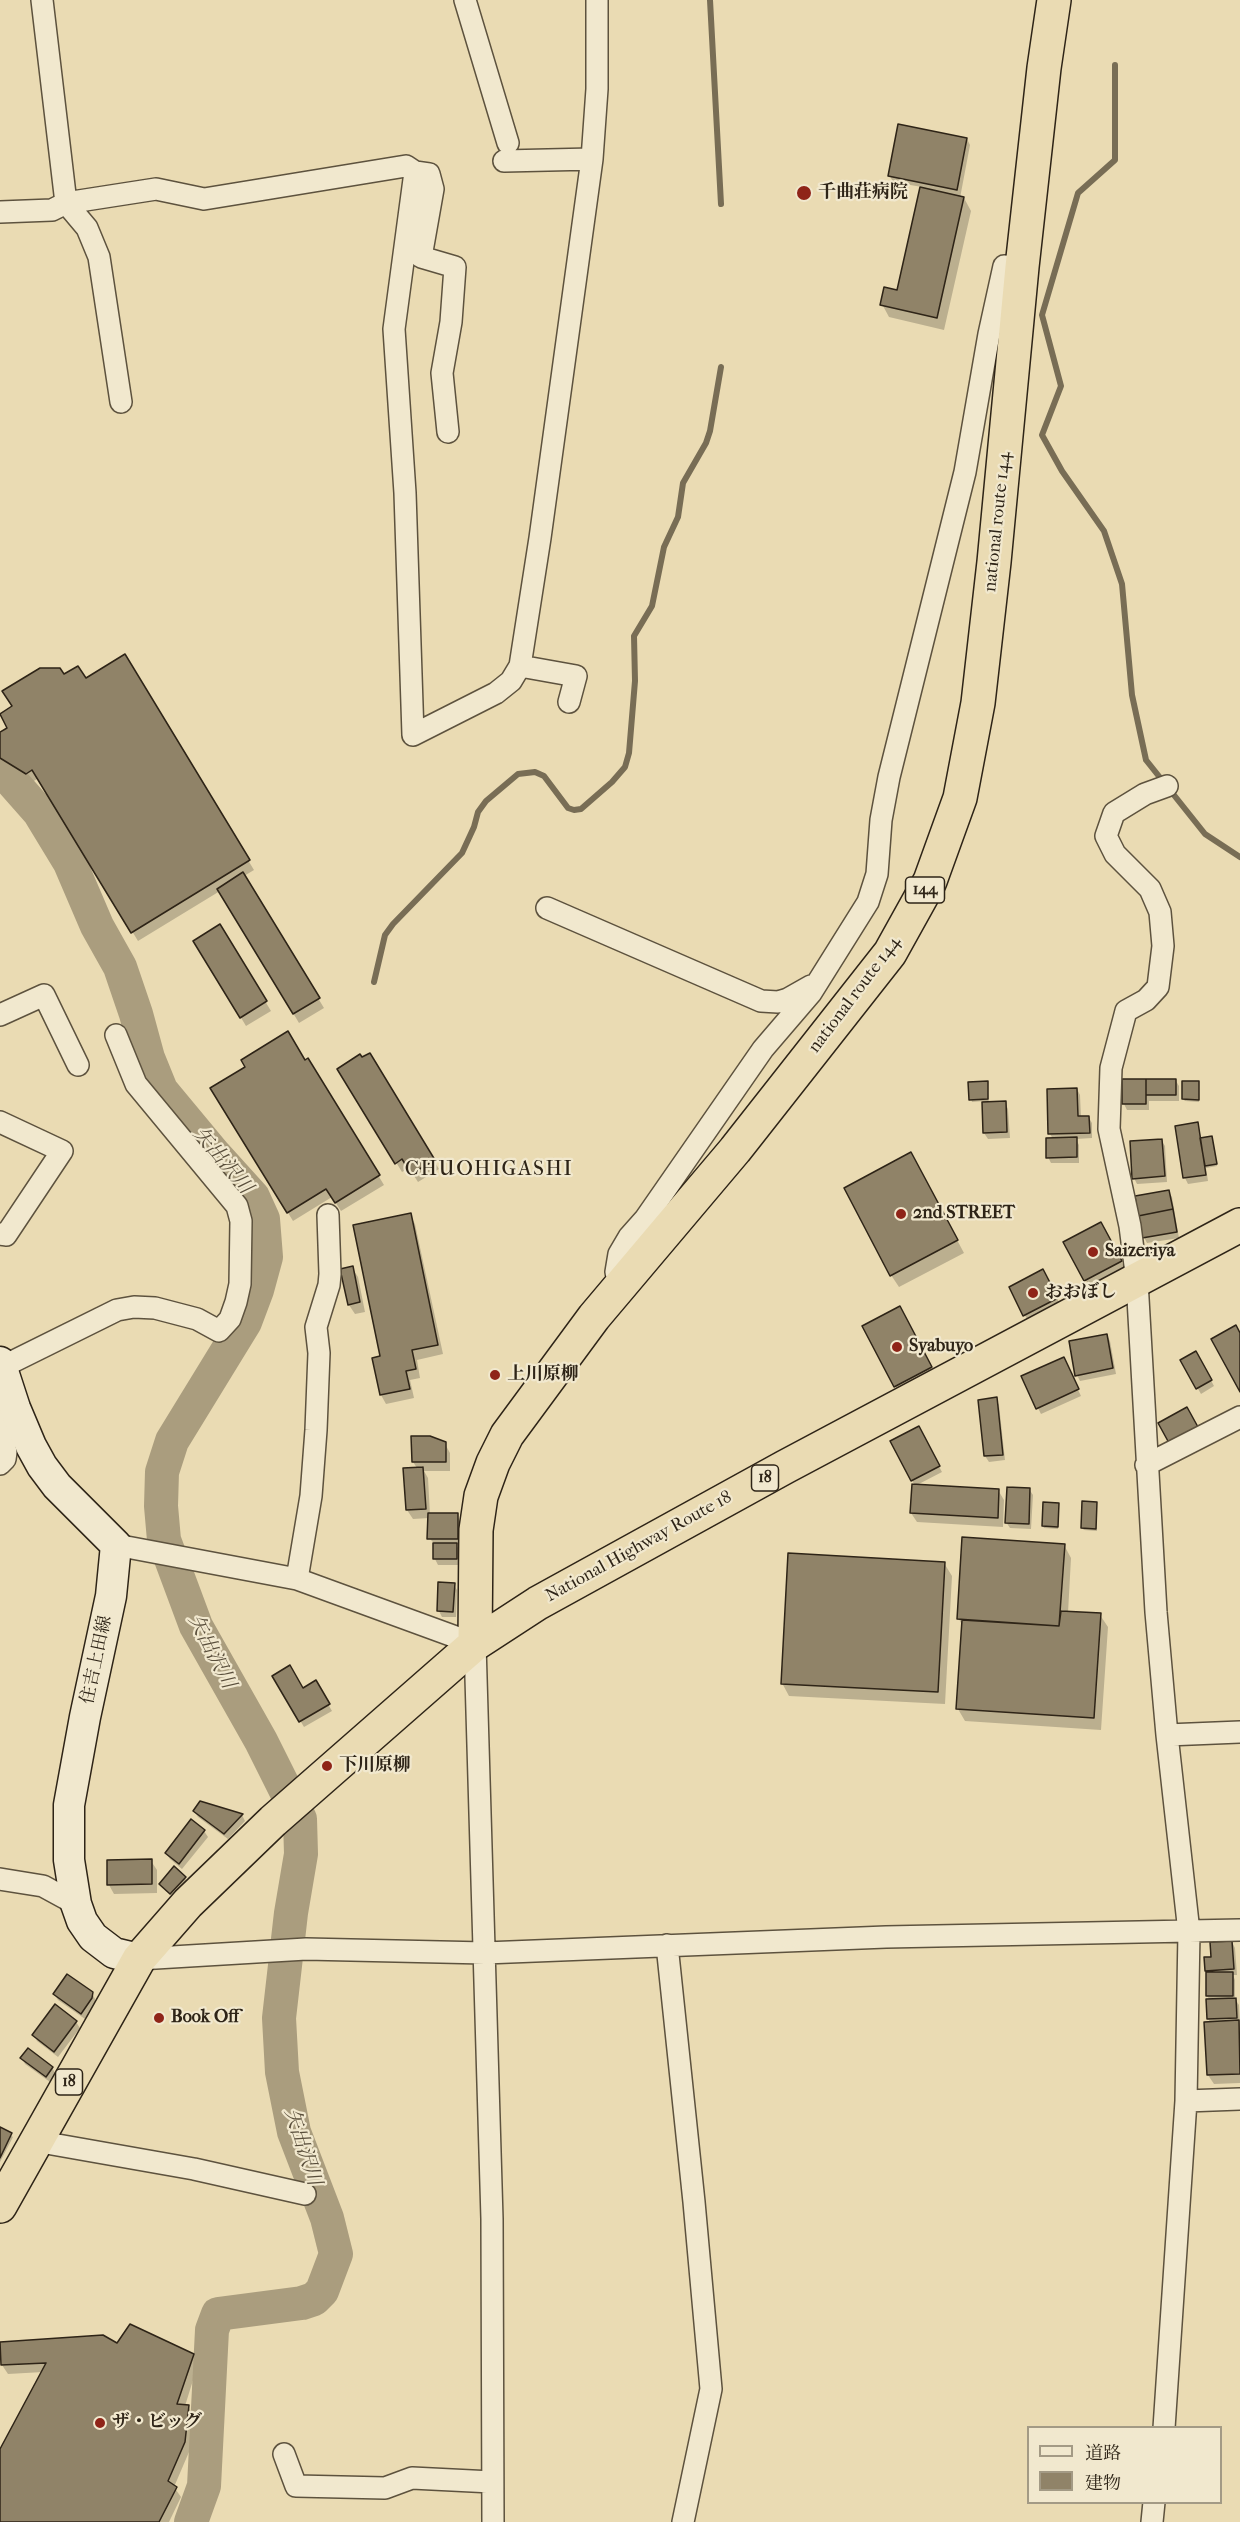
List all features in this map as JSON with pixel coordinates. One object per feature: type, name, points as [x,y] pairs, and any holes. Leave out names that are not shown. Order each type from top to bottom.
[{"type":"highway","name":"national route 144","points":[[475,1644],[476,1530],[481,1496],[493,1463],[518,1417],[623,1281],[735,1150],[890,953],[930,881],[960,798],[978,704],[1022,267],[1044,68],[1054,0]]},
{"type":"highway","name":"National Highway Route 18","points":[[139,1959],[188,1903],[273,1821],[475,1644],[538,1603],[776,1472],[1240,1225]]},
{"type":"highway","name":"18","points":[[0,2206],[139,1959]]},
{"type":"main road","points":[[3,1372],[31,1446],[42,1466],[57,1486],[116,1545]]},
{"type":"main road","name":"住吉上田線","points":[[116,1545],[111,1596],[69,1805],[69,1860],[76,1904],[82,1921],[93,1937],[114,1953],[139,1959]]},
{"type":"street","points":[[42,0],[66,203],[87,228],[99,257],[121,402]]},
{"type":"street","points":[[465,0],[506,152],[592,159]]},
{"type":"street","points":[[414,172],[394,329],[405,493],[413,735],[496,693],[511,681],[520,666],[540,538],[592,159],[597,89],[597,0]]},
{"type":"street","points":[[0,212],[52,210],[66,203],[156,189],[204,199],[406,166],[414,172],[429,174],[433,189],[421,257],[454,267],[451,322],[442,373],[448,432]]},
{"type":"street","points":[[623,1281],[616,1272],[619,1254],[629,1237],[645,1219],[763,1048],[811,993],[868,903],[877,874],[881,820],[889,777],[965,472],[988,334],[1004,266],[1022,267]]},
{"type":"street","points":[[520,666],[576,675],[569,702]]},
{"type":"street","points":[[1164,2426],[1186,2101],[1189,1932],[1167,1735],[1146,1465],[1137,1281],[1130,1226],[1109,1129],[1111,1068],[1126,1011],[1146,1000],[1158,987],[1163,946],[1160,912],[1150,889],[1115,854],[1106,836],[1114,813],[1145,794],[1167,786]]},
{"type":"street","points":[[547,908],[761,1001],[778,1002],[788,999],[819,981]]},
{"type":"street","points":[[0,1015],[44,995],[78,1065]]},
{"type":"street","points":[[0,1464],[5,1459],[6,1452],[1,1428],[0,1390],[3,1372],[117,1310],[155,1308],[197,1319],[219,1331],[230,1319],[236,1302],[240,1284],[241,1221],[237,1206],[136,1084],[116,1035]]},
{"type":"street","points":[[0,1122],[62,1151],[6,1235],[0,1234]]},
{"type":"street","points":[[297,1579],[311,1496],[316,1430],[319,1353],[316,1327],[329,1284],[331,1264],[328,1215]]},
{"type":"street","points":[[1146,1465],[1240,1417]]},
{"type":"street","points":[[116,1545],[297,1579],[475,1644],[492,2219],[493,2522]]},
{"type":"street","points":[[1167,1735],[1240,1732]]},
{"type":"street","points":[[0,1879],[43,1886],[76,1904]]},
{"type":"street","points":[[139,1959],[306,1948],[485,1953],[898,1937],[1240,1930]]},
{"type":"street","points":[[667,1945],[711,2389],[683,2522]]},
{"type":"street","points":[[1186,2101],[1240,2099]]},
{"type":"street","points":[[35,2141],[194,2169],[305,2194]]},
{"type":"street","points":[[284,2454],[296,2486],[385,2488],[412,2478],[492,2482]]},
{"type":"street","points":[[1152,2522],[1154,2504]]},
{"type":"building","points":[[898,124],[967,138],[957,190],[888,176]]},
{"type":"building","points":[[920,187],[964,197],[937,318],[880,305],[884,287],[897,290]]},
{"type":"building","points":[[125,654],[250,860],[131,933],[32,770],[26,774],[0,758],[0,732],[7,728],[0,714],[12,706],[2,691],[40,668],[60,668],[64,674],[78,666],[86,678]]},
{"type":"building","points":[[243,872],[320,998],[293,1014],[217,889]]},
{"type":"building","points":[[220,924],[267,1001],[240,1018],[193,941]]},
{"type":"building","points":[[288,1031],[305,1060],[308,1058],[380,1175],[335,1203],[326,1189],[287,1213],[210,1088],[245,1067],[241,1060]]},
{"type":"building","points":[[370,1053],[435,1160],[411,1174],[402,1159],[395,1164],[337,1069],[360,1054],[362,1057]]},
{"type":"building","points":[[1122,1079],[1146,1079],[1146,1104],[1122,1104]]},
{"type":"building","points":[[1146,1079],[1176,1079],[1176,1095],[1146,1095]]},
{"type":"building","points":[[988,1081],[988,1099],[969,1100],[968,1082]]},
{"type":"building","points":[[1182,1081],[1199,1081],[1199,1100],[1182,1099]]},
{"type":"building","points":[[1077,1088],[1078,1116],[1089,1116],[1090,1133],[1048,1134],[1047,1089]]},
{"type":"building","points":[[1006,1101],[1007,1132],[983,1133],[982,1102]]},
{"type":"building","points":[[1198,1122],[1206,1175],[1183,1178],[1175,1126]]},
{"type":"building","points":[[1212,1136],[1217,1164],[1205,1166],[1200,1138]]},
{"type":"building","points":[[1077,1137],[1077,1157],[1046,1158],[1046,1138]]},
{"type":"building","points":[[1162,1139],[1165,1176],[1132,1179],[1130,1141]]},
{"type":"building","name":"2nd STREET","points":[[911,1152],[958,1240],[890,1276],[844,1188]]},
{"type":"building","points":[[1169,1190],[1173,1209],[1138,1216],[1135,1196]]},
{"type":"building","points":[[1173,1209],[1177,1232],[1142,1238],[1138,1216]]},
{"type":"building","points":[[411,1213],[438,1345],[412,1350],[416,1369],[406,1371],[410,1389],[380,1395],[372,1358],[380,1356],[353,1225]]},
{"type":"building","name":"Saizeriya","points":[[1101,1222],[1122,1261],[1084,1281],[1063,1242]]},
{"type":"building","points":[[353,1266],[360,1302],[348,1305],[340,1269]]},
{"type":"building","name":"おおぼし","points":[[1043,1269],[1058,1298],[1023,1316],[1009,1287]]},
{"type":"building","name":"Syabuyo","points":[[900,1306],[932,1367],[894,1387],[862,1326]]},
{"type":"building","points":[[1236,1325],[1240,1333],[1240,1392],[1211,1339]]},
{"type":"building","points":[[1107,1334],[1113,1368],[1075,1376],[1069,1341]]},
{"type":"building","points":[[1196,1351],[1212,1380],[1196,1389],[1180,1360]]},
{"type":"building","points":[[1064,1357],[1079,1389],[1036,1409],[1021,1376]]},
{"type":"building","points":[[997,1397],[1003,1455],[984,1456],[978,1400]]},
{"type":"building","points":[[1187,1407],[1198,1427],[1169,1443],[1158,1423]]},
{"type":"building","points":[[919,1426],[940,1466],[911,1481],[890,1441]]},
{"type":"building","points":[[411,1436],[430,1436],[446,1442],[446,1462],[412,1462]]},
{"type":"building","points":[[423,1467],[426,1509],[406,1510],[403,1468]]},
{"type":"building","points":[[912,1484],[999,1489],[998,1518],[910,1513]]},
{"type":"building","points":[[1007,1487],[1030,1488],[1029,1524],[1005,1523]]},
{"type":"building","points":[[1082,1501],[1097,1502],[1096,1529],[1081,1528]]},
{"type":"building","points":[[1043,1502],[1059,1503],[1058,1527],[1042,1526]]},
{"type":"building","points":[[428,1513],[458,1513],[458,1539],[427,1539]]},
{"type":"building","points":[[962,1537],[1065,1544],[1059,1626],[957,1619]]},
{"type":"building","points":[[433,1543],[457,1543],[457,1559],[433,1559]]},
{"type":"building","points":[[788,1553],[945,1562],[938,1692],[781,1684]]},
{"type":"building","points":[[438,1582],[455,1583],[453,1612],[437,1611]]},
{"type":"building","points":[[1061,1611],[1101,1613],[1094,1718],[956,1709],[962,1620],[1059,1626]]},
{"type":"building","points":[[290,1665],[303,1688],[316,1680],[330,1704],[299,1722],[272,1676]]},
{"type":"building","points":[[200,1801],[243,1814],[224,1834],[193,1811]]},
{"type":"building","points":[[191,1819],[205,1830],[179,1864],[165,1853]]},
{"type":"building","points":[[152,1859],[152,1884],[107,1885],[107,1860]]},
{"type":"building","points":[[174,1866],[186,1877],[170,1894],[159,1884]]},
{"type":"building","points":[[1232,1941],[1234,1969],[1205,1971],[1204,1957],[1211,1957],[1210,1942]]},
{"type":"building","points":[[1206,1972],[1233,1972],[1233,1996],[1206,1996]]},
{"type":"building","points":[[67,1974],[93,1992],[92,1998],[81,2014],[53,1994]]},
{"type":"building","points":[[1236,1998],[1237,2018],[1207,2019],[1206,1999]]},
{"type":"building","points":[[55,2004],[77,2021],[54,2052],[32,2035]]},
{"type":"building","points":[[1239,2020],[1240,2074],[1207,2075],[1204,2022]]},
{"type":"building","points":[[28,2048],[53,2067],[46,2077],[20,2058]]},
{"type":"building","points":[[0,2127],[12,2133],[0,2158]]},
{"type":"building","name":"ザ・ビッグ","points":[[130,2324],[194,2354],[177,2404],[189,2405],[185,2442],[168,2481],[177,2487],[159,2522],[0,2522],[0,2449],[46,2363],[1,2365],[0,2342],[103,2335],[117,2343]]},
{"type":"waterway","points":[[710,0],[721,204]]},
{"type":"waterway","points":[[1115,65],[1115,160],[1078,193],[1042,315],[1061,386],[1042,435],[1062,471],[1104,531],[1122,584],[1132,695],[1146,760],[1205,834],[1240,857]]},
{"type":"waterway","points":[[374,982],[385,935],[462,853],[478,812],[486,801],[518,774],[535,772],[544,776],[568,808],[581,809],[612,782],[625,767],[629,753],[635,681],[634,636],[652,606],[664,547],[678,517],[683,483],[706,443],[710,431],[721,367]]},
{"type":"waterway","name":"矢出沢川","points":[[0,773],[8,777],[39,812],[70,863],[97,926],[120,967],[148,1058],[161,1090],[253,1197],[263,1219],[266,1257],[257,1290],[245,1322],[172,1441],[162,1472],[161,1506],[164,1540],[196,1626],[261,1741],[300,1819],[301,1854],[291,1913],[279,2018],[282,2072],[294,2132],[327,2218],[336,2254],[322,2291],[314,2299],[302,2303],[218,2314],[212,2330],[204,2486],[191,2522]]},
{"type":"place","name":"千曲荘病院","points":[[804,193]]},
{"type":"place","name":"2nd STREET","points":[[901,1214]]},
{"type":"place","name":"Saizeriya","points":[[1093,1252]]},
{"type":"place","name":"おおぼし","points":[[1033,1293]]},
{"type":"place","name":"Syabuyo","points":[[897,1347]]},
{"type":"place","name":"上川原柳","points":[[495,1375]]},
{"type":"place","name":"下川原柳","points":[[327,1766]]},
{"type":"place","name":"Book Off","points":[[159,2018]]},
{"type":"place","name":"ザ・ビッグ","points":[[100,2423]]},
{"type":"district","name":"CHUOHIGASHI","points":[[489,1170]]}]
